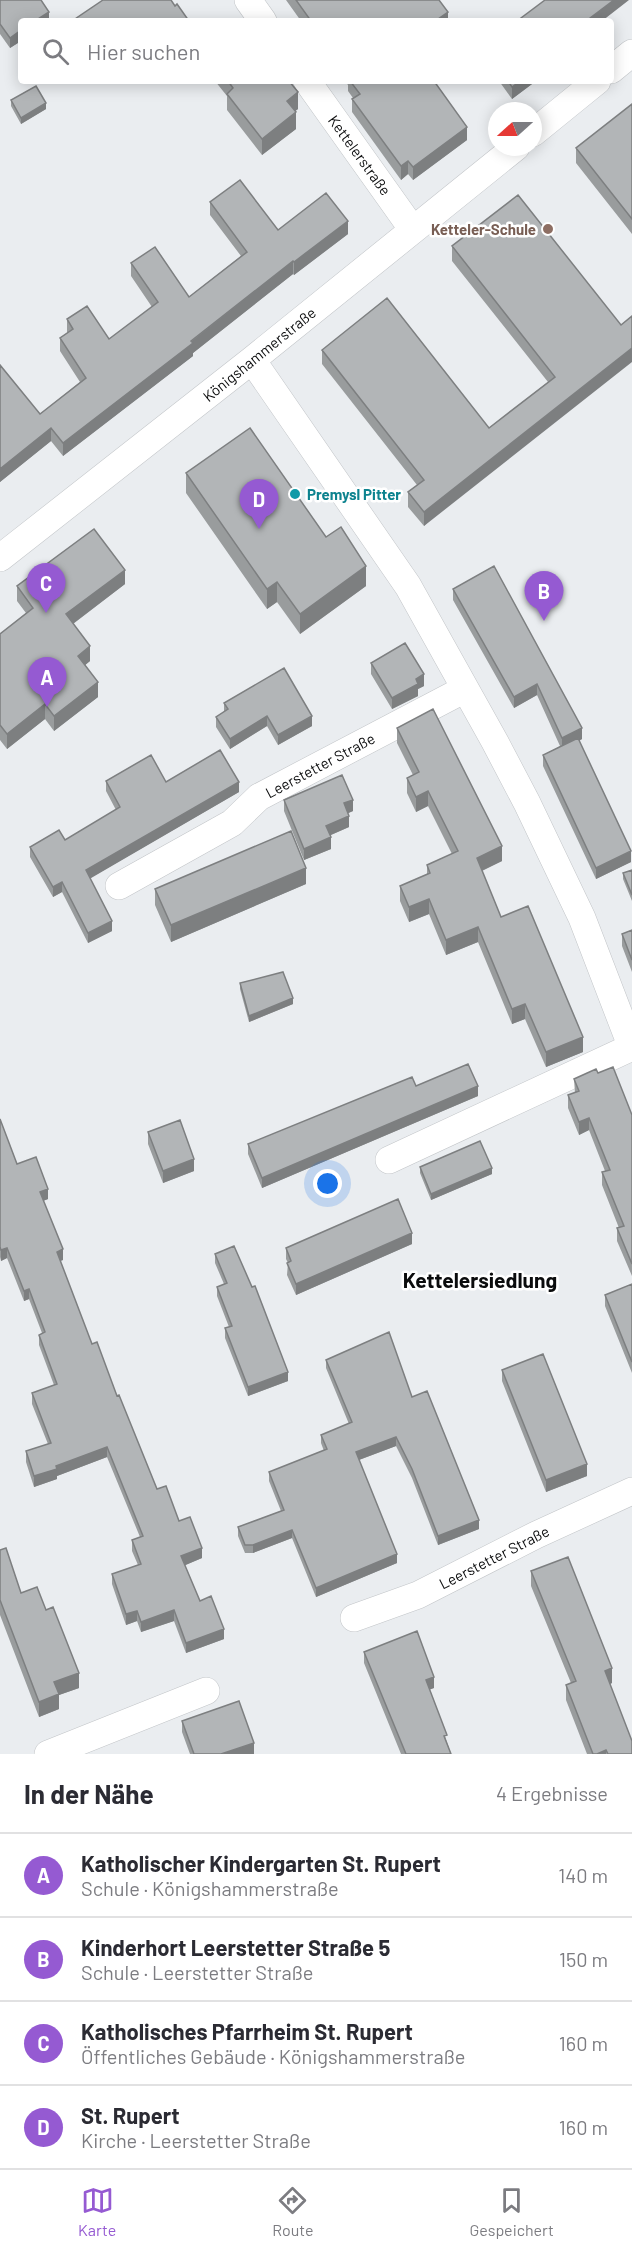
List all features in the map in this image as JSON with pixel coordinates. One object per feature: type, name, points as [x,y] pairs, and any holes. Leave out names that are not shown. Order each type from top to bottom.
[{"type":"street","points":[[248,0],[261,18]]},
{"type":"street","points":[[614,68],[632,53]]},
{"type":"street","name":"Kettelerstraße","points":[[308,84],[413,230]]},
{"type":"street","points":[[542,126],[593,84]]},
{"type":"street","name":"Königshammerstraße","points":[[0,558],[252,360],[505,156]]},
{"type":"street","points":[[252,360],[408,586],[465,689],[527,803],[582,918],[632,1048],[389,1160]]},
{"type":"street","name":"Leerstetter Straße","points":[[119,886],[232,823],[259,797],[465,689]]},
{"type":"street","name":"Leerstetter Straße","points":[[354,1618],[418,1595],[510,1548],[632,1491]]},
{"type":"street","points":[[48,1754],[206,1692]]},
{"type":"building","points":[[0,0],[41,0],[49,12],[40,18],[18,18],[18,32],[10,38],[0,24]]},
{"type":"building","points":[[103,0],[171,0],[175,6],[177,4],[187,18],[76,18]]},
{"type":"building","points":[[296,0],[439,0],[448,12],[439,18],[309,18]]},
{"type":"building","points":[[545,0],[614,0],[590,18],[521,18]]},
{"type":"building","points":[[230,84],[291,84],[298,92],[287,101],[296,112],[262,139],[227,94],[233,88]]},
{"type":"building","points":[[352,84],[436,84],[467,127],[413,167],[408,161],[401,166],[352,99],[360,94]]},
{"type":"building","points":[[36,86],[46,103],[21,118],[11,100]]},
{"type":"building","points":[[632,104],[632,219],[576,148]]},
{"type":"building","points":[[240,180],[278,230],[326,193],[348,221],[293,261],[191,341],[193,343],[63,443],[51,428],[0,469],[0,365],[40,414],[86,378],[60,338],[73,329],[67,319],[87,306],[109,339],[158,302],[131,263],[155,247],[189,297],[247,252],[210,202]]},
{"type":"building","points":[[518,195],[621,325],[632,316],[632,348],[424,512],[408,492],[424,480],[322,350],[387,298],[489,428],[555,377],[452,246]]},
{"type":"building","points":[[250,428],[326,537],[341,527],[366,566],[300,614],[277,582],[267,589],[186,473]]},
{"type":"building","points":[[94,529],[125,570],[66,614],[90,646],[78,656],[98,682],[54,716],[45,704],[7,734],[0,725],[0,634],[33,608],[17,586]]},
{"type":"building","points":[[494,566],[582,728],[562,738],[537,684],[514,697],[453,589]]},
{"type":"building","points":[[405,643],[424,674],[416,679],[418,684],[392,698],[371,663]]},
{"type":"building","points":[[284,668],[312,716],[278,735],[267,716],[230,739],[216,717],[228,709],[224,703]]},
{"type":"building","points":[[433,709],[502,846],[477,858],[501,917],[528,906],[583,1037],[546,1052],[525,1004],[512,1009],[478,927],[446,940],[429,899],[409,907],[400,886],[430,873],[427,865],[458,851],[428,791],[416,797],[407,778],[419,772],[397,728]]},
{"type":"building","points":[[578,738],[631,851],[596,868],[543,755]]},
{"type":"building","points":[[220,750],[239,782],[86,870],[112,921],[88,933],[62,882],[53,887],[30,847],[59,830],[65,840],[120,807],[106,781],[151,755],[166,782]]},
{"type":"building","points":[[342,775],[353,800],[344,803],[349,816],[326,826],[331,837],[304,849],[284,800]]},
{"type":"building","points":[[291,831],[306,868],[171,925],[155,889]]},
{"type":"building","points":[[632,870],[632,895],[623,873]]},
{"type":"building","points":[[632,930],[632,960],[622,934]]},
{"type":"building","points":[[283,972],[293,998],[249,1016],[240,983]]},
{"type":"building","points":[[468,1064],[478,1086],[262,1178],[248,1144],[412,1077],[416,1086]]},
{"type":"building","points":[[613,1067],[632,1115],[632,1264],[617,1228],[624,1226],[602,1172],[610,1170],[589,1118],[579,1122],[568,1095],[579,1091],[574,1079],[596,1069],[598,1073]]},
{"type":"building","points":[[0,1119],[17,1164],[36,1157],[48,1189],[40,1192],[63,1249],[57,1252],[92,1344],[97,1342],[117,1396],[119,1395],[157,1489],[166,1486],[179,1521],[190,1517],[202,1548],[181,1556],[200,1601],[211,1596],[224,1629],[186,1643],[174,1610],[141,1622],[137,1611],[126,1614],[112,1574],[141,1564],[132,1540],[143,1536],[107,1447],[56,1466],[57,1469],[34,1476],[26,1451],[51,1443],[32,1393],[57,1384],[39,1335],[45,1332],[29,1289],[24,1291],[7,1248],[1,1250],[0,1247]]},
{"type":"building","points":[[180,1120],[194,1159],[163,1171],[148,1132]]},
{"type":"building","points":[[480,1141],[492,1168],[431,1194],[420,1167]]},
{"type":"building","points":[[398,1199],[412,1233],[296,1284],[287,1263],[291,1261],[286,1248]]},
{"type":"building","points":[[234,1246],[252,1287],[255,1286],[288,1372],[248,1387],[225,1328],[232,1326],[217,1287],[227,1283],[215,1254]]},
{"type":"building","points":[[632,1284],[632,1362],[605,1295]]},
{"type":"building","points":[[389,1332],[412,1397],[427,1391],[479,1520],[438,1536],[412,1469],[396,1437],[356,1452],[397,1554],[316,1588],[292,1530],[253,1545],[245,1545],[238,1527],[284,1510],[269,1472],[327,1449],[321,1435],[352,1422],[326,1360]]},
{"type":"building","points":[[543,1354],[587,1464],[546,1480],[502,1370]]},
{"type":"building","points":[[6,1548],[21,1593],[37,1587],[46,1610],[53,1607],[79,1673],[54,1682],[59,1694],[39,1702],[0,1600],[0,1550]]},
{"type":"building","points":[[568,1557],[612,1668],[605,1671],[632,1741],[632,1754],[608,1754],[606,1750],[593,1754],[566,1685],[576,1681],[531,1571]]},
{"type":"building","points":[[417,1631],[434,1677],[426,1680],[447,1735],[444,1736],[451,1754],[406,1754],[364,1652]]},
{"type":"building","points":[[239,1701],[254,1743],[221,1754],[194,1754],[182,1721]]},
{"type":"place","name":"Ketteler-Schule","points":[[548,229]]},
{"type":"place","name":"Premysl Pitter","points":[[295,494]]},
{"type":"place","name":"St. Rupert","points":[[259,529]]},
{"type":"place","name":"Katholisches Pfarrheim St. Rupert","points":[[46,613]]},
{"type":"place","name":"Kinderhort Leerstetter Straße 5","points":[[544,621]]},
{"type":"place","name":"Katholischer Kindergarten St. Rupert","points":[[47,707]]},
{"type":"district","name":"Kettelersiedlung","points":[[480,1279]]}]
